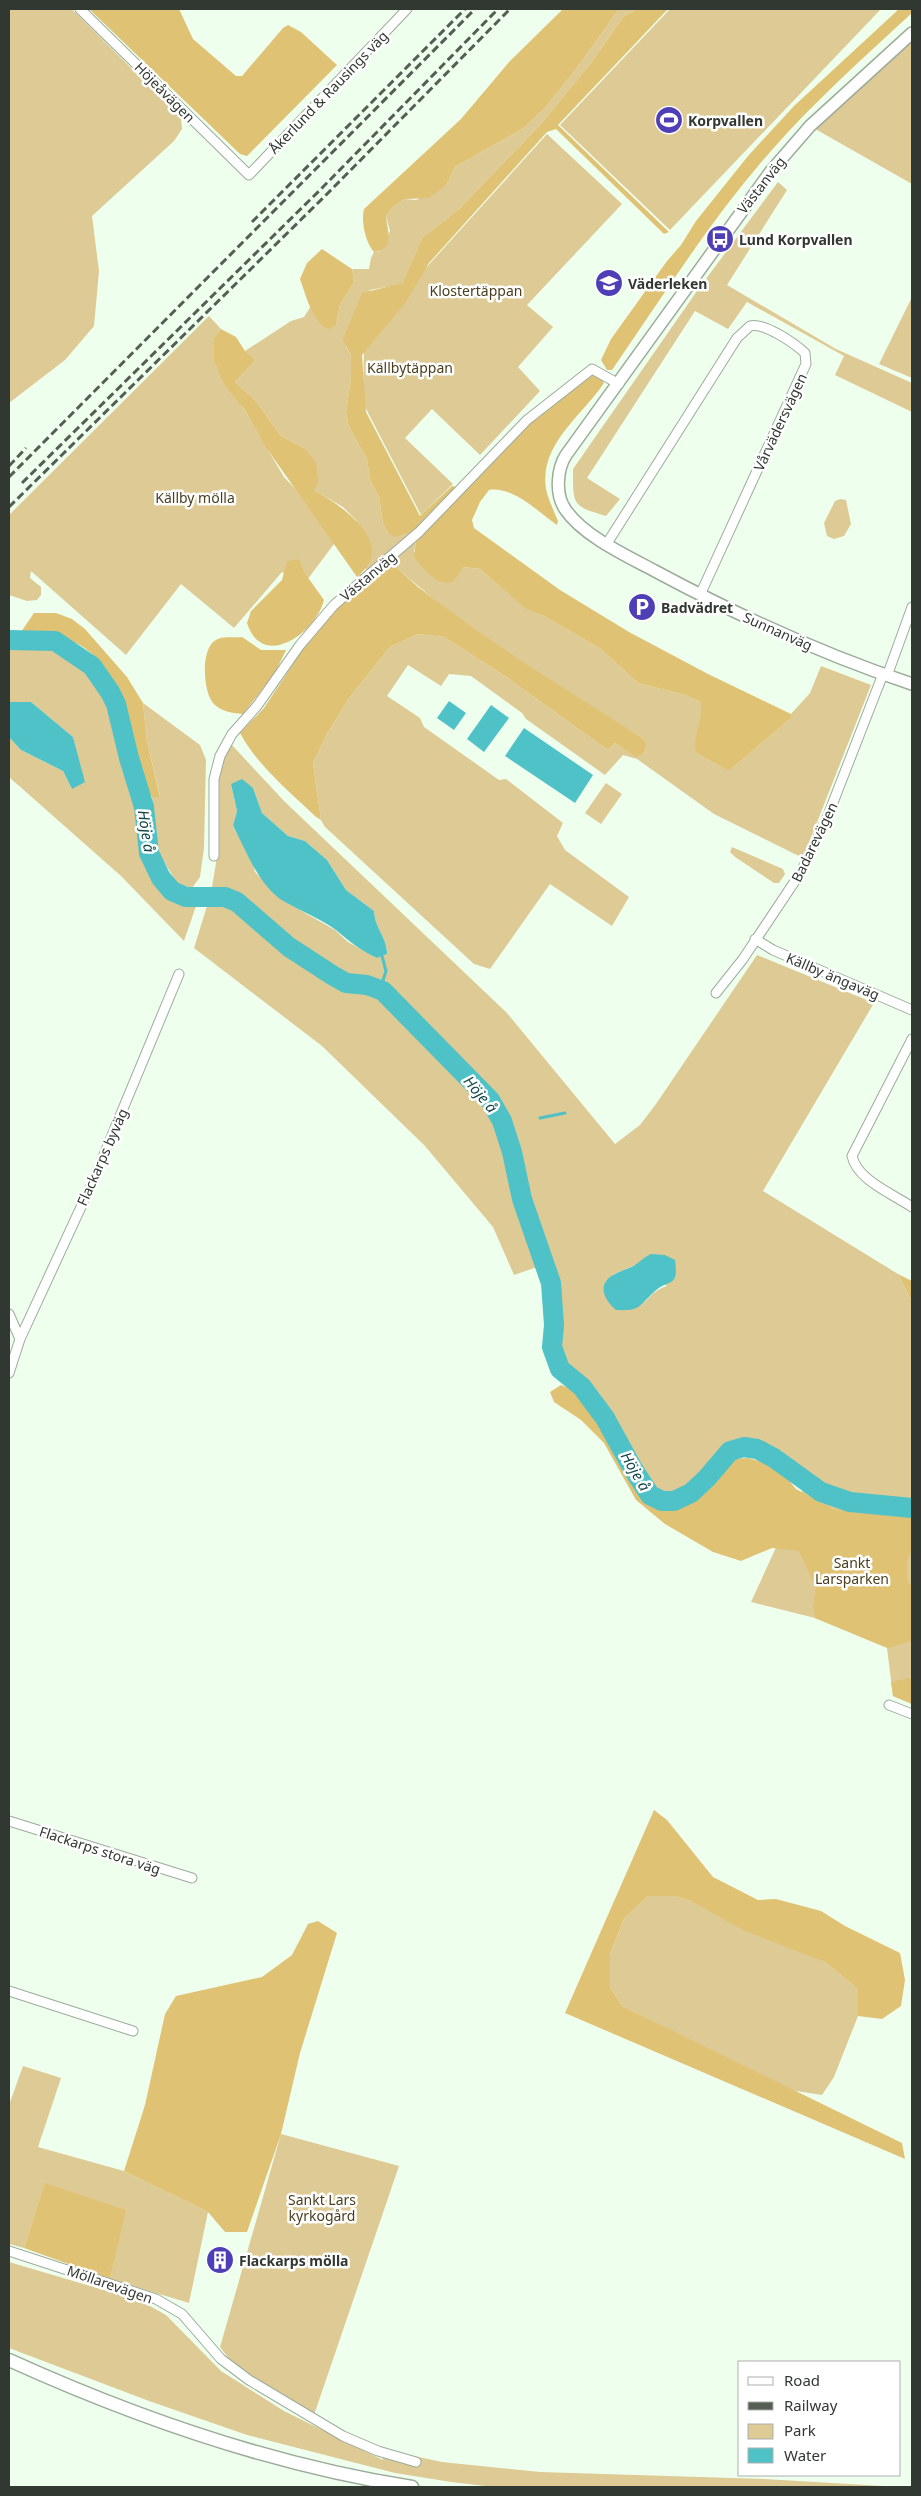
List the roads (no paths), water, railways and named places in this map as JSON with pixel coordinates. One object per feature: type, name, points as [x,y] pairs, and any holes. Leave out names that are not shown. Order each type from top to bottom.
[{"type":"main road","points":[[9,2360],[131,2412],[210,2438],[313,2467],[412,2487]]},
{"type":"street","name":"Höjeåvägen","points":[[80,9],[249,175]]},
{"type":"street","name":"Åkerlund & Rausings väg","points":[[249,175],[407,9]]},
{"type":"street","name":"Västanväg","points":[[560,493],[559,472],[563,460],[711,251],[771,171],[810,126],[912,34]]},
{"type":"street","name":"Vårvädersvägen","points":[[606,544],[737,338],[750,326],[763,326],[802,351],[807,358],[806,364],[700,595]]},
{"type":"street","name":"Västanväg","points":[[214,856],[215,768],[224,747],[232,734],[257,706],[292,656],[327,613],[420,532],[543,406],[592,369],[618,384]]},
{"type":"street","name":"Sunnanväg","points":[[560,493],[565,509],[606,544],[700,595],[822,650],[912,684]]},
{"type":"street","name":"Badarevägen","points":[[716,993],[801,872],[828,818],[912,607]]},
{"type":"street","name":"Källby ängaväg","points":[[755,939],[773,950],[912,1010]]},
{"type":"street","name":"Flackarps byväg","points":[[9,1374],[20,1338],[93,1181],[180,974]]},
{"type":"street","points":[[912,1039],[852,1156],[854,1165],[862,1175],[912,1207]]},
{"type":"street","points":[[9,1314],[20,1338]]},
{"type":"street","points":[[889,1705],[912,1714]]},
{"type":"street","name":"Flackarps stora väg","points":[[9,1821],[192,1878]]},
{"type":"street","points":[[9,1992],[133,2031]]},
{"type":"street","name":"Möllarevägen","points":[[9,2251],[156,2299],[182,2314],[221,2359],[248,2380],[343,2436],[416,2462]]},
{"type":"water","points":[[449,701],[466,713],[454,730],[437,718]]},
{"type":"water","points":[[9,702],[31,702],[73,737],[85,782],[72,789],[63,771],[21,750],[9,737]]},
{"type":"water","points":[[491,705],[509,718],[484,752],[467,739]]},
{"type":"water","points":[[524,728],[593,775],[575,803],[505,756]]},
{"type":"water","points":[[242,779],[253,788],[262,813],[288,836],[305,841],[327,860],[346,890],[374,911],[376,923],[385,943],[387,954],[377,958],[365,952],[330,926],[285,902],[268,887],[254,868],[233,826],[237,811],[231,784]]},
{"type":"water","points":[[651,1254],[665,1255],[675,1260],[676,1275],[674,1279],[672,1282],[659,1288],[638,1307],[630,1310],[616,1310],[606,1298],[604,1293],[605,1283],[613,1275],[635,1265]]},
{"type":"waterway","name":"Höje å","points":[[9,640],[55,641],[92,666],[110,692],[116,704],[129,758],[144,807],[149,853],[161,878],[172,891],[186,897],[225,897],[237,902],[289,947],[332,975],[346,983],[367,985],[383,991],[490,1100],[502,1121],[512,1152],[522,1199],[551,1283],[554,1325],[552,1347],[560,1369],[582,1387],[605,1418],[633,1469],[650,1495],[662,1501],[674,1501],[691,1493],[707,1478],[730,1451],[744,1447],[757,1449],[774,1458],[821,1492],[850,1502],[912,1508]]},
{"type":"waterway","points":[[380,990],[386,971],[382,956]]},
{"type":"waterway","points":[[540,1118],[565,1113]]},
{"type":"railway","points":[[252,222],[465,9]]},
{"type":"railway","points":[[9,477],[475,9]]},
{"type":"railway","points":[[22,483],[320,190],[498,9]]},
{"type":"railway","points":[[9,507],[326,195],[510,9]]},
{"type":"railway","points":[[9,466],[26,448]]},
{"type":"place","name":"Korpvallen","points":[[669,120]]},
{"type":"place","name":"Lund Korpvallen","points":[[720,239]]},
{"type":"place","name":"Väderleken","points":[[609,283]]},
{"type":"place","name":"Badvädret","points":[[642,607]]},
{"type":"place","name":"Flackarps mölla","points":[[220,2260]]},
{"type":"park label","name":"Klostertäppan","points":[[476,290]]},
{"type":"park label","name":"Källbytäppan","points":[[410,367]]},
{"type":"park label","name":"Källby mölla","points":[[195,497]]},
{"type":"park label","name":"Sankt Larsparken","points":[[852,1570]]},
{"type":"park label","name":"Sankt Lars kyrkogård","points":[[322,2208]]}]
